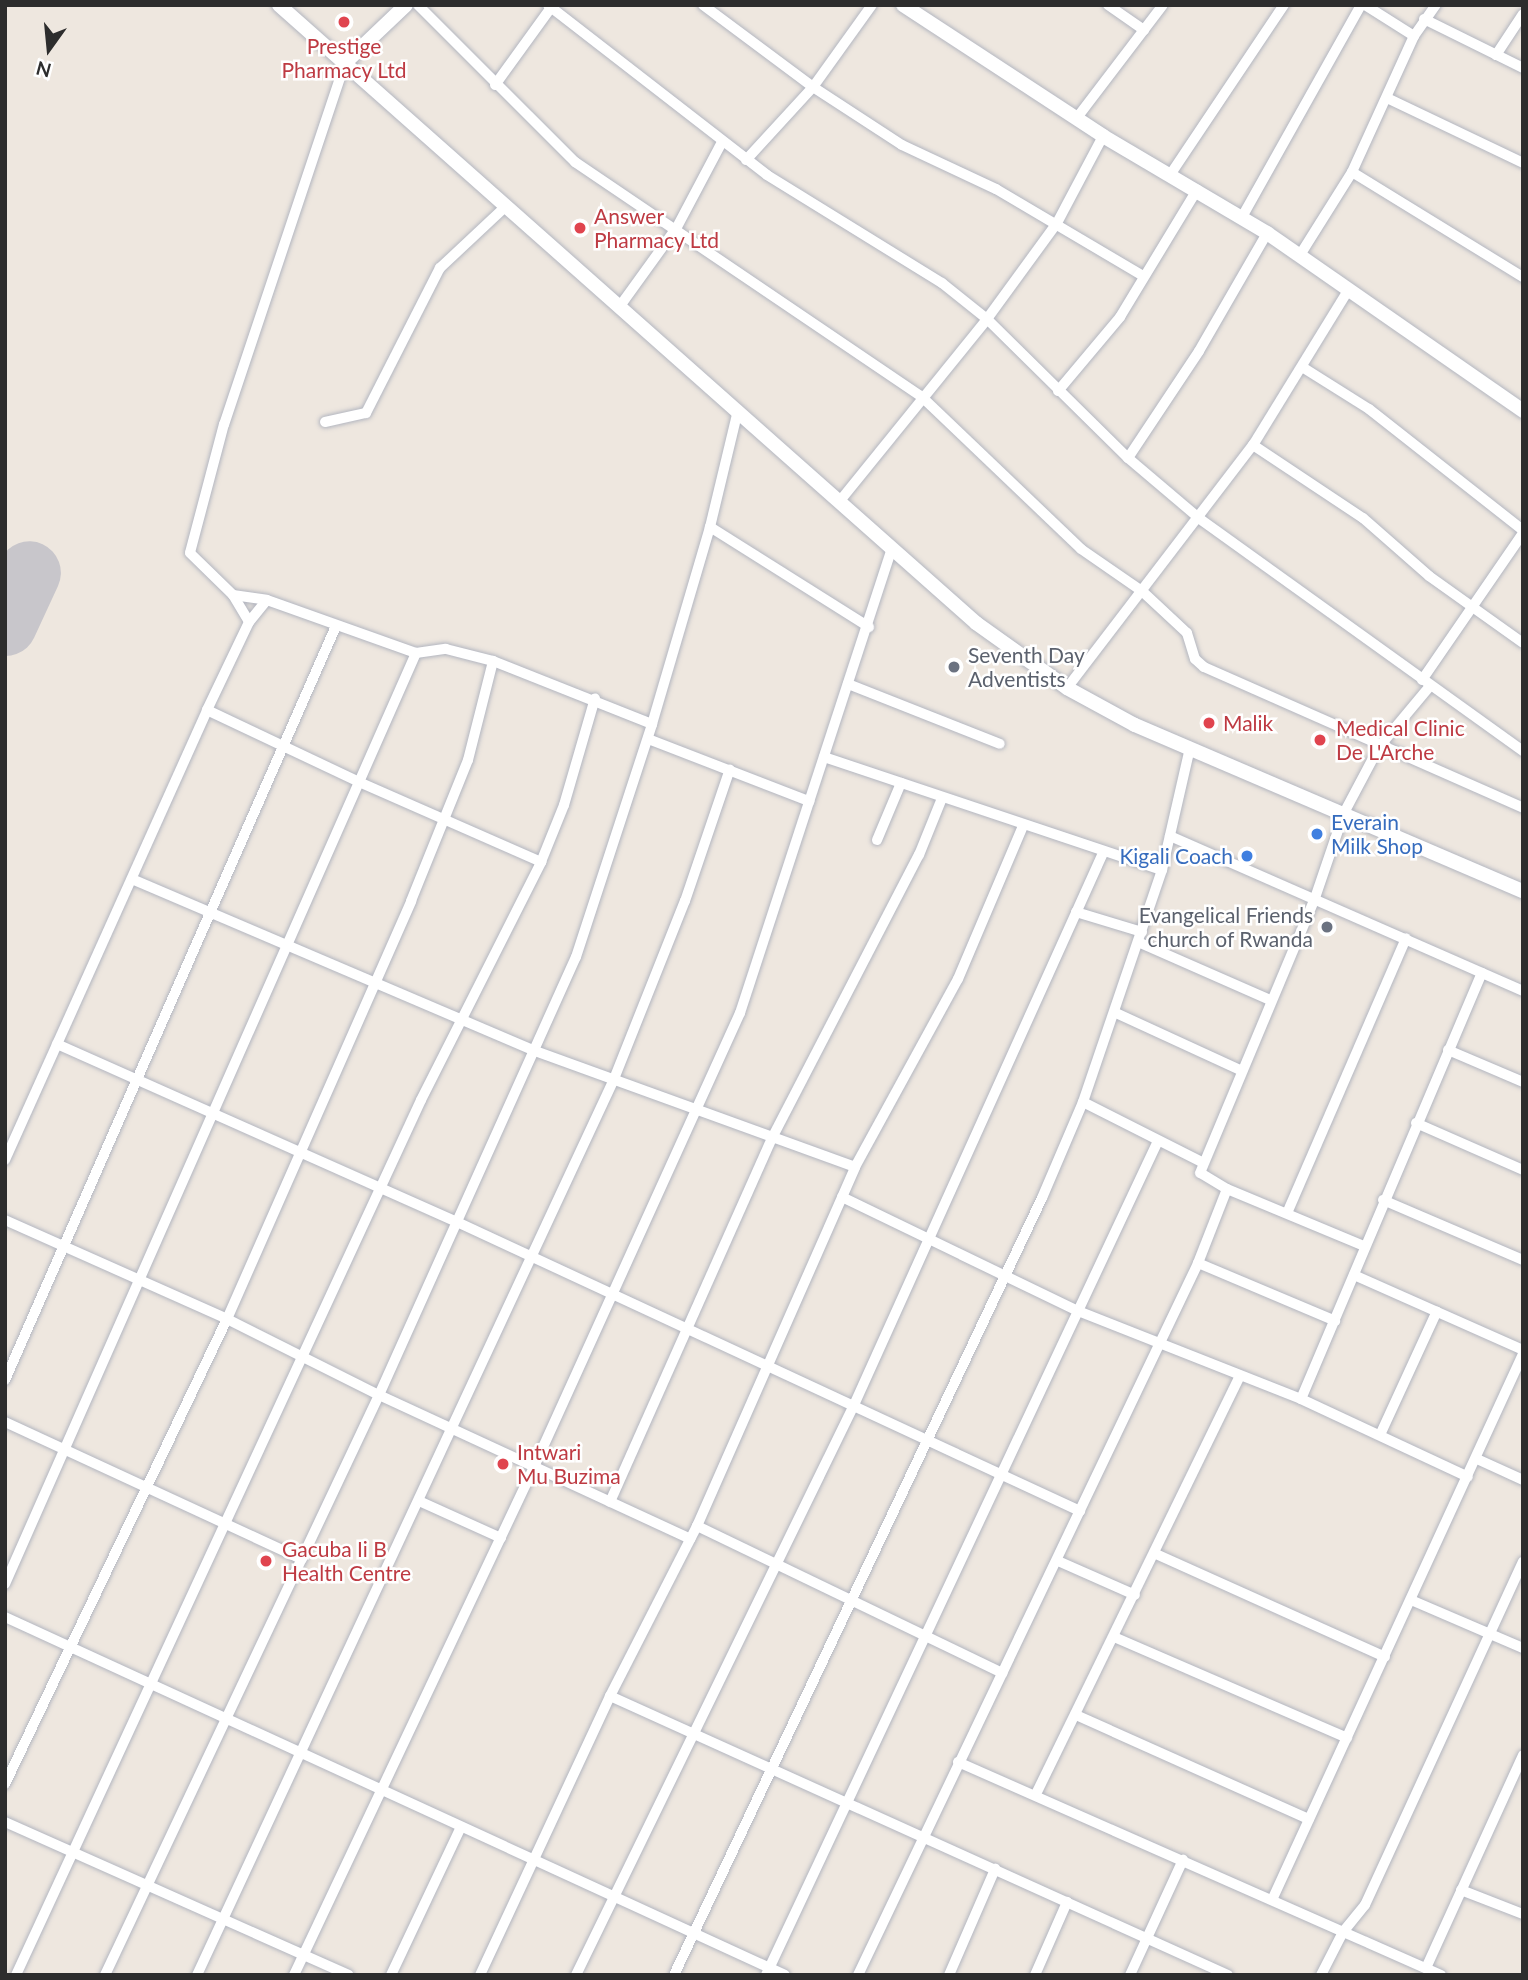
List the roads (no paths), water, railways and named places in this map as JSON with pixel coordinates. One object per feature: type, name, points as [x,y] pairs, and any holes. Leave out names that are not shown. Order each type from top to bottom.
[{"type":"street","points":[[279,5],[976,623],[1067,688],[1100,709],[1523,891]]},
{"type":"street","points":[[249,622],[233,595],[196,563],[190,542],[240,372],[345,63],[406,5]]},
{"type":"street","points":[[418,5],[495,85],[575,162],[677,227],[763,292],[921,396],[1081,549],[1143,592],[1186,633],[1195,659],[1204,667],[1379,747],[1523,808]]},
{"type":"street","points":[[703,5],[813,87],[902,145],[1057,223],[1143,276]]},
{"type":"street","points":[[746,160],[813,87],[872,5]]},
{"type":"street","points":[[903,5],[1102,136],[1267,233],[1523,411]]},
{"type":"street","points":[[1108,5],[1144,30]]},
{"type":"street","points":[[1076,119],[1163,5]]},
{"type":"street","points":[[1170,175],[1284,5]]},
{"type":"street","points":[[1242,217],[1363,5],[1414,36]]},
{"type":"street","points":[[1300,255],[1352,172],[1414,36],[1436,5]]},
{"type":"street","points":[[495,85],[551,6],[746,160],[817,210],[942,283],[987,319],[1128,458],[1200,519],[1523,751]]},
{"type":"street","points":[[1496,55],[1523,14]]},
{"type":"street","points":[[1424,19],[1523,68]]},
{"type":"street","points":[[1387,98],[1523,163]]},
{"type":"street","points":[[839,502],[921,396],[987,319],[1057,223],[1102,136]]},
{"type":"street","points":[[620,306],[677,227],[722,142]]},
{"type":"street","points":[[1352,172],[1523,277]]},
{"type":"street","points":[[1058,391],[1103,341],[1197,190]]},
{"type":"street","points":[[325,422],[366,414],[440,268],[506,206]]},
{"type":"street","points":[[1128,458],[1193,360],[1267,233]]},
{"type":"street","points":[[1067,688],[1200,519],[1253,445],[1349,289]]},
{"type":"street","points":[[1302,367],[1369,409],[1523,532],[1426,683],[1379,747],[1345,813],[1315,898],[1202,1162],[1203,1178],[1288,1211],[1364,1246]]},
{"type":"street","points":[[105,1975],[379,1395],[576,957],[648,739],[710,527],[738,410]]},
{"type":"street","points":[[1253,445],[1363,518],[1473,607],[1523,643]]},
{"type":"street","points":[[710,527],[869,627]]},
{"type":"street","points":[[294,1975],[534,1467],[694,1106],[744,1002],[869,627],[892,548]]},
{"type":"street","points":[[233,595],[267,600],[416,653],[446,649],[493,661],[595,698],[652,724]]},
{"type":"street","points":[[5,1160],[207,710],[249,622],[267,600]]},
{"type":"street","points":[[5,1380],[138,1083],[209,913],[336,626]]},
{"type":"street","points":[[5,1584],[142,1282],[416,653]]},
{"type":"street","points":[[5,1784],[227,1319],[300,1155],[446,818],[468,760],[493,661]]},
{"type":"street","points":[[848,684],[1000,744]]},
{"type":"street","points":[[16,1975],[304,1358],[380,1188],[541,862],[564,805],[595,698]]},
{"type":"street","points":[[207,710],[359,782],[541,862]]},
{"type":"street","points":[[648,739],[809,802]]},
{"type":"street","points":[[674,1975],[1083,1102],[1116,1013],[1162,870],[1190,748]]},
{"type":"street","points":[[824,757],[1103,853],[1162,870]]},
{"type":"street","points":[[197,1975],[614,1079],[684,901],[730,769]]},
{"type":"street","points":[[877,840],[901,783]]},
{"type":"street","points":[[610,1502],[772,1138],[919,855],[942,798]]},
{"type":"street","points":[[480,1975],[610,1696],[697,1526],[855,1167],[958,979],[1023,826]]},
{"type":"street","points":[[1170,836],[1523,991]]},
{"type":"street","points":[[576,1975],[691,1732],[854,1405],[1103,853]]},
{"type":"street","points":[[132,879],[288,948],[535,1051],[694,1106],[772,1138],[855,1167]]},
{"type":"street","points":[[1076,912],[1140,937],[1270,1000]]},
{"type":"street","points":[[1288,1211],[1406,939]]},
{"type":"street","points":[[1301,1399],[1383,1199],[1482,973]]},
{"type":"street","points":[[1116,1013],[1240,1070]]},
{"type":"street","points":[[57,1045],[300,1155],[457,1222],[610,1296],[854,1405],[1080,1511]]},
{"type":"street","points":[[1448,1050],[1523,1082]]},
{"type":"street","points":[[1083,1102],[1202,1162]]},
{"type":"street","points":[[1416,1123],[1523,1170]]},
{"type":"street","points":[[768,1971],[1158,1140]]},
{"type":"street","points":[[858,1975],[1198,1263],[1227,1189]]},
{"type":"street","points":[[842,1197],[1078,1311],[1301,1399],[1468,1477]]},
{"type":"street","points":[[1383,1199],[1523,1260]]},
{"type":"street","points":[[5,1220],[227,1319],[379,1395],[690,1539]]},
{"type":"street","points":[[1198,1263],[1335,1321]]},
{"type":"street","points":[[1272,1900],[1523,1352],[1354,1275]]},
{"type":"street","points":[[1380,1435],[1437,1311]]},
{"type":"street","points":[[1036,1794],[1156,1554],[1240,1376]]},
{"type":"street","points":[[5,1422],[147,1485],[302,1559]]},
{"type":"street","points":[[1476,1459],[1523,1480]]},
{"type":"street","points":[[419,1500],[501,1538]]},
{"type":"street","points":[[697,1526],[1002,1673]]},
{"type":"street","points":[[1156,1554],[1385,1657]]},
{"type":"street","points":[[1058,1561],[1135,1595]]},
{"type":"street","points":[[1321,1975],[1343,1932],[1365,1905],[1523,1562]]},
{"type":"street","points":[[1411,1600],[1523,1648]]},
{"type":"street","points":[[5,1617],[694,1933],[768,1971],[785,1975]]},
{"type":"street","points":[[1114,1637],[1347,1738]]},
{"type":"street","points":[[610,1696],[1221,1973]]},
{"type":"street","points":[[1076,1715],[1309,1819]]},
{"type":"street","points":[[1426,1968],[1523,1755]]},
{"type":"street","points":[[958,1762],[1036,1794],[1441,1975]]},
{"type":"street","points":[[5,1822],[74,1850],[348,1975]]},
{"type":"street","points":[[391,1975],[461,1827]]},
{"type":"street","points":[[1130,1975],[1184,1860]]},
{"type":"street","points":[[949,1975],[995,1869]]},
{"type":"street","points":[[1461,1890],[1523,1914]]},
{"type":"street","points":[[1035,1975],[1066,1902]]},
{"type":"place","name":"Prestige Pharmacy Ltd","points":[[344,22]]},
{"type":"place","name":"Answer Pharmacy Ltd","points":[[580,228]]},
{"type":"place","name":"Seventh Day Adventists","points":[[954,667]]},
{"type":"place","name":"Malik","points":[[1209,723]]},
{"type":"place","name":"Medical Clinic De L'Arche","points":[[1320,740]]},
{"type":"place","name":"Everain Milk Shop","points":[[1317,834]]},
{"type":"place","name":"Kigali Coach","points":[[1247,856]]},
{"type":"place","name":"Evangelical Friends church of Rwanda","points":[[1327,927]]},
{"type":"place","name":"Intwari Mu Buzima","points":[[503,1464]]},
{"type":"place","name":"Gacuba Ii B Health Centre","points":[[266,1561]]}]
